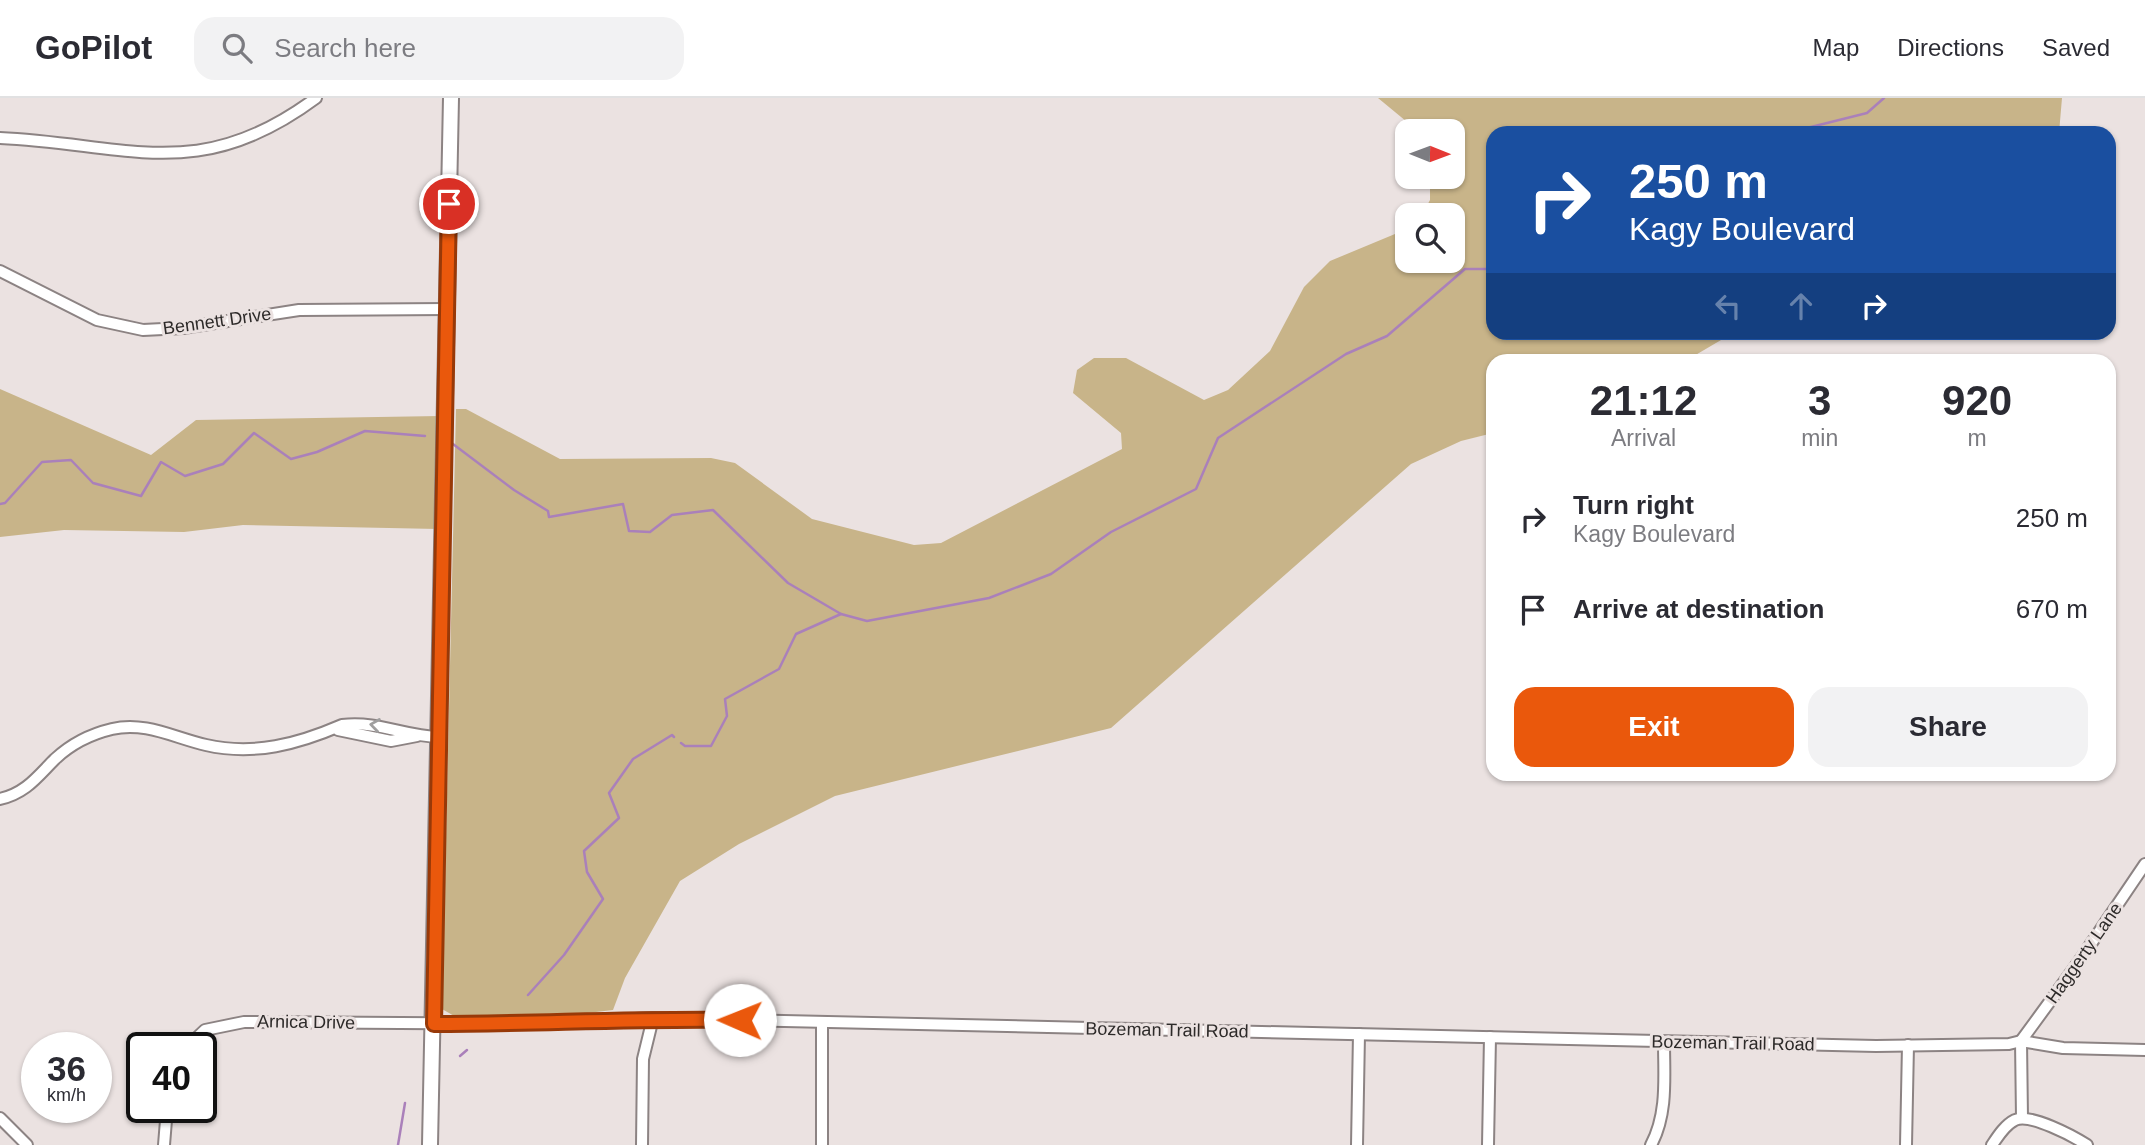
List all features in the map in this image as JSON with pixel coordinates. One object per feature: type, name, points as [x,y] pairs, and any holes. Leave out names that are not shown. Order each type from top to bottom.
[{"type":"main road","points":[[430,1145],[451,98]]},
{"type":"street","points":[[0,138],[140,154],[184,153],[244,140],[284,121],[316,98]]},
{"type":"street","name":"Bennett Drive","points":[[0,271],[97,320],[143,330],[183,328],[299,310],[447,309]]},
{"type":"street","points":[[0,799],[29,788],[72,746],[113,729],[144,728],[204,745],[247,751],[279,746],[332,730],[391,741],[417,736],[439,737]]},
{"type":"street","name":"Haggerty Lane","points":[[2021,1041],[2145,864]]},
{"type":"street","points":[[642,1145],[642,1073],[645,1045],[653,1018]]},
{"type":"street","name":"Bozeman Trail Road","points":[[434,1024],[544,1024],[653,1018],[1664,1042],[1908,1045],[2010,1044],[2021,1041],[2054,1047],[2145,1049]]},
{"type":"street","name":"Arnica Drive","points":[[203,1032],[244,1022],[434,1024]]},
{"type":"street","points":[[821,1145],[822,1023]]},
{"type":"street","points":[[1357,1145],[1359,1034]]},
{"type":"street","points":[[1488,1145],[1489,1037]]},
{"type":"street","points":[[2021,1041],[2022,1118]]},
{"type":"street","points":[[1651,1145],[1658,1132],[1663,1104],[1664,1042]]},
{"type":"street","points":[[1906,1145],[1908,1045]]},
{"type":"street","points":[[0,1118],[27,1145]]},
{"type":"street","points":[[1992,1145],[2010,1124],[2022,1118],[2087,1145]]},
{"type":"street","points":[[164,1145],[166,1123]]},
{"type":"shaded area","points":[[1378,98],[2062,98],[2060,126],[1486,126],[1486,340],[1721,340],[1697,354],[1486,354],[1486,435],[1461,441],[1411,464],[1111,728],[835,796],[739,844],[680,881],[625,978],[613,1010],[570,1015],[456,1017],[442,1009],[456,409],[466,409],[560,459],[711,458],[735,463],[812,519],[914,545],[941,543],[1122,449],[1121,433],[1073,393],[1077,370],[1094,358],[1126,358],[1204,400],[1228,390],[1270,351],[1304,287],[1330,261],[1395,234],[1395,273],[1465,273],[1465,203],[1428,203],[1430,189],[1465,189],[1465,119],[1403,119]]},
{"type":"shaded area","points":[[0,389],[151,455],[196,420],[440,416],[438,529],[243,525],[184,532],[64,530],[0,537]]},
{"type":"waterway","points":[[1815,126],[1867,113],[1884,98]]},
{"type":"waterway","points":[[449,441],[514,490],[548,511],[549,517],[623,504],[629,531],[650,532],[672,515],[713,510],[788,583],[841,614],[867,621],[989,598],[1051,574],[1111,532],[1196,489],[1218,438],[1346,354],[1387,336],[1465,269],[1486,269]]},
{"type":"waterway","points":[[0,504],[5,503],[42,462],[71,460],[93,483],[141,496],[161,462],[185,476],[223,464],[254,433],[291,459],[317,452],[365,431],[425,436]]},
{"type":"waterway","points":[[681,743],[685,746],[711,746],[727,716],[725,699],[779,669],[796,634],[841,614]]},
{"type":"waterway","points":[[528,995],[564,955],[603,899],[587,872],[584,851],[619,818],[609,793],[633,759],[672,735],[674,737]]},
{"type":"waterway","points":[[460,1056],[467,1050]]},
{"type":"waterway","points":[[398,1145],[405,1103]]},
{"type":"route","points":[[449,204],[434,1024],[544,1024],[653,1018],[740,1020]]}]
